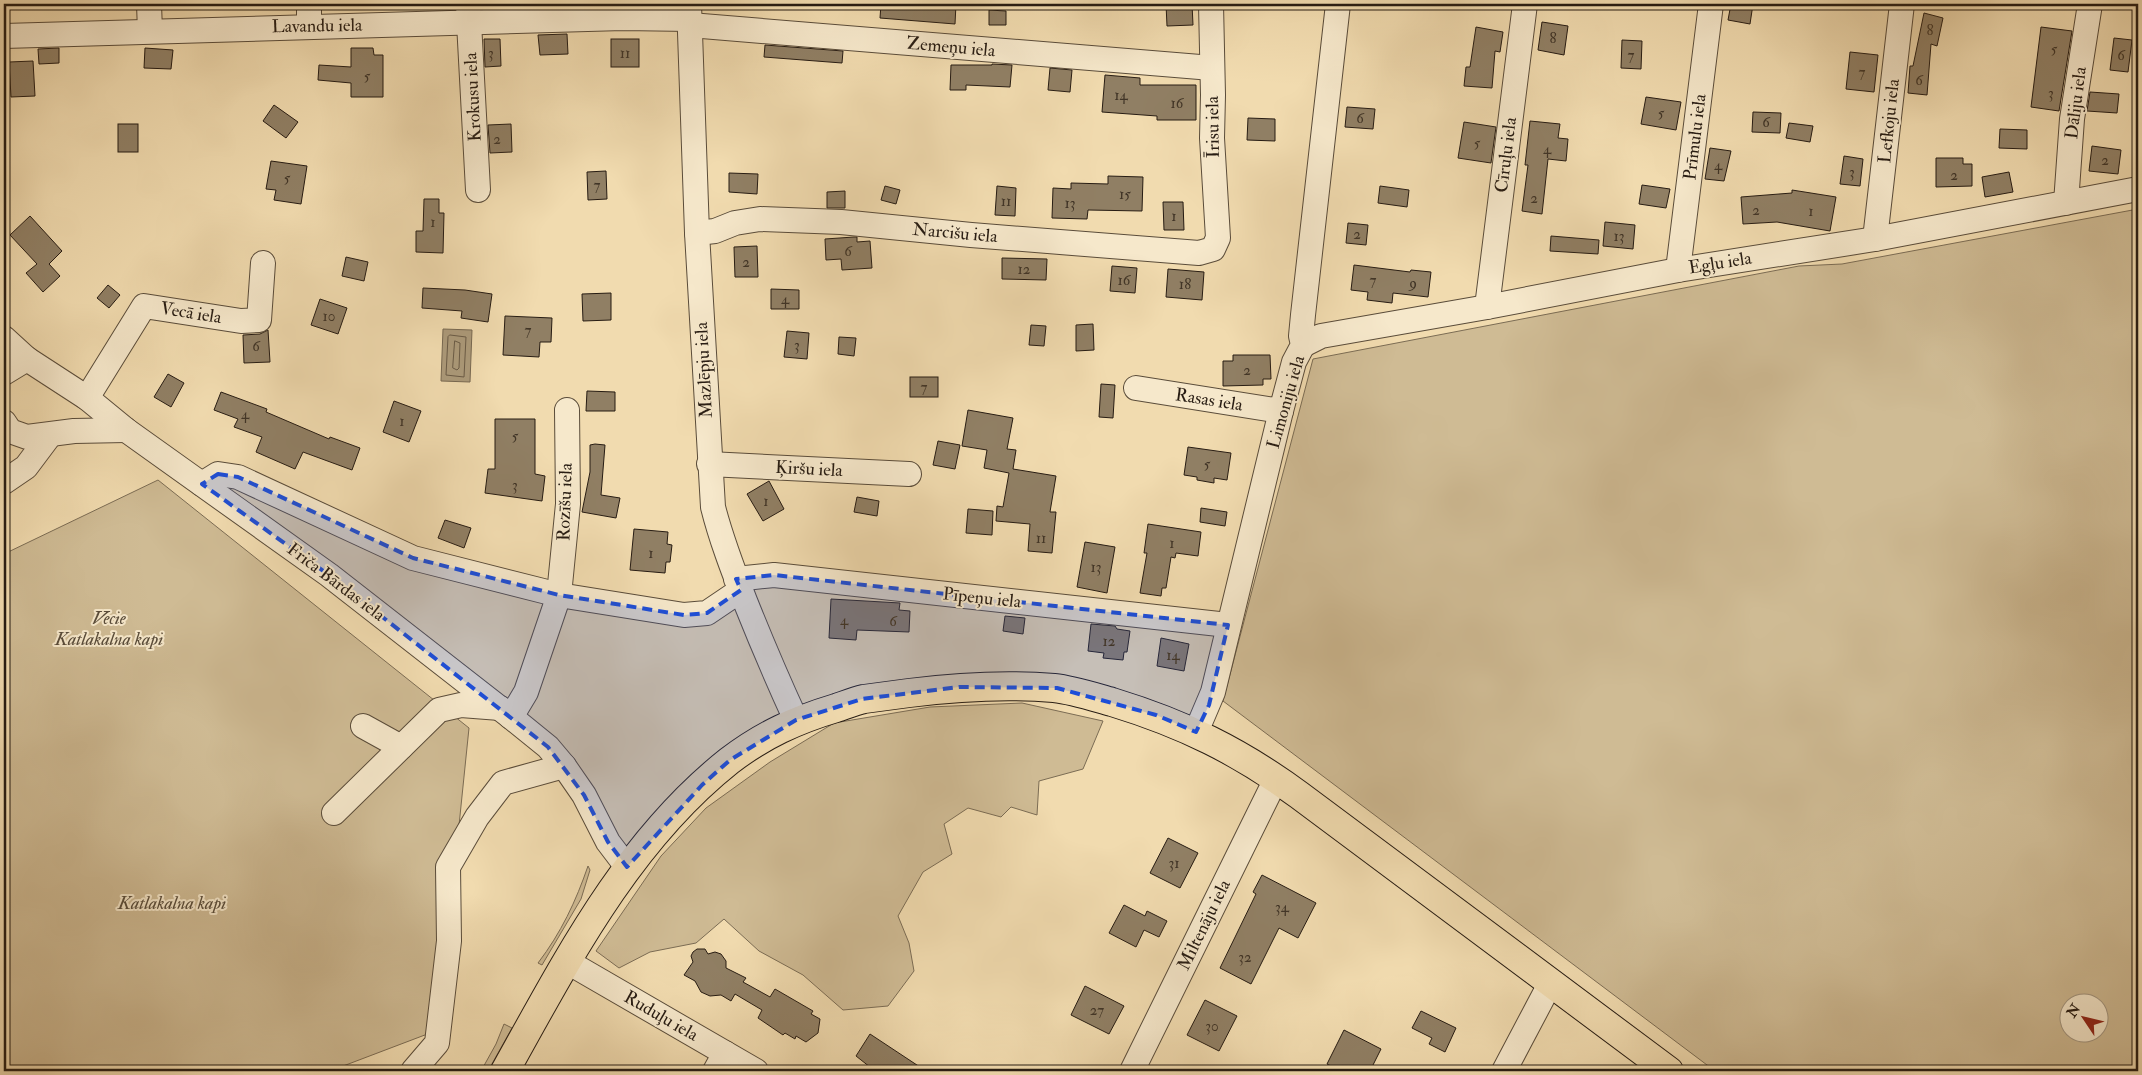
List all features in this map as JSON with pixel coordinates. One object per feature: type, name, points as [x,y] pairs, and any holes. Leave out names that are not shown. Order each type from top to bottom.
[{"type":"main road","points":[[505,1071],[566,961],[627,867],[702,785],[730,760],[760,740],[796,720],[862,699],[959,687],[1008,686],[1056,688],[1156,716],[1196,732],[1248,760],[1669,1071]]},
{"type":"street","points":[[148,4],[150,31]]},
{"type":"street","name":"Īrisu iela","points":[[1211,4],[1212,138],[1218,238],[1214,249]]},
{"type":"street","name":"Limoniju iela","points":[[1196,732],[1213,692],[1281,411],[1294,362],[1303,345],[1301,336],[1303,315],[1338,4]]},
{"type":"street","name":"Cīruļu iela","points":[[1487,307],[1525,4]]},
{"type":"street","name":"Prīmulu iela","points":[[1678,270],[1712,4]]},
{"type":"street","name":"Lefkoju iela","points":[[1875,239],[1902,4]]},
{"type":"street","name":"Dāliju iela","points":[[2066,203],[2072,119],[2090,4]]},
{"type":"street","name":"Lavandu iela","points":[[4,36],[150,31],[309,15],[468,13],[623,18],[690,16]]},
{"type":"street","name":"Krokusu iela","points":[[468,13],[478,190]]},
{"type":"street","name":"Zemeņu iela","points":[[690,16],[1212,68]]},
{"type":"street","name":"Mazlēpju iela","points":[[690,16],[697,232],[713,507],[720,535],[770,665],[796,720]]},
{"type":"street","name":"Egļu iela","points":[[1303,345],[1320,336],[1487,307],[1678,270],[1875,239],[2138,189]]},
{"type":"street","name":"Narcišu iela","points":[[697,232],[715,231],[735,223],[760,219],[841,222],[971,235],[1199,253],[1214,249]]},
{"type":"street","name":"Vecā iela","points":[[87,398],[144,306],[241,321],[258,320],[263,263]]},
{"type":"street","name":"Friča Bārdas iela","points":[[4,338],[27,359],[87,398],[126,430],[329,575],[506,712],[548,747],[584,795],[608,842],[627,867]]},
{"type":"street","points":[[4,374],[27,359]]},
{"type":"street","name":"Rasas iela","points":[[1136,388],[1281,411]]},
{"type":"street","name":"Rozīšu iela","points":[[506,712],[526,692],[559,595],[568,504],[567,410]]},
{"type":"street","points":[[4,422],[10,431],[27,437],[74,431],[126,430]]},
{"type":"street","points":[[4,482],[26,467],[50,435]]},
{"type":"street","name":"Ķiršu iela","points":[[709,464],[910,474]]},
{"type":"street","points":[[202,484],[218,474],[238,477],[413,558],[559,595],[684,615],[707,613],[739,585]]},
{"type":"street","name":"Pīpeņu iela","points":[[739,585],[774,575],[1228,625]]},
{"type":"street","points":[[334,813],[439,710],[461,704],[506,712]]},
{"type":"street","points":[[363,726],[401,747]]},
{"type":"street","points":[[414,1071],[437,1043],[449,941],[448,867],[477,817],[503,783],[564,766]]},
{"type":"street","name":"Miltenāju iela","points":[[1132,1071],[1276,779]]},
{"type":"street","name":"Ruduļu iela","points":[[566,961],[720,1062],[756,1071]]},
{"type":"street","points":[[1504,1071],[1550,982]]},
{"type":"highlighted area","points":[[218,474],[238,477],[413,558],[559,595],[684,615],[707,613],[741,590],[736,579],[774,575],[1228,625],[1209,705],[1196,732],[1156,715],[1057,688],[959,687],[862,699],[796,720],[730,760],[702,785],[627,867],[608,842],[584,795],[548,747],[329,575],[202,484]]},
{"type":"green space","points":[[2138,209],[2138,1071],[1715,1071],[1223,701],[1313,359],[1799,266],[1842,264]]},
{"type":"green space","points":[[158,480],[469,728],[438,1030],[330,1071],[4,1071],[4,554]]},
{"type":"green space","points":[[1022,703],[1103,721],[1083,769],[1039,781],[1037,815],[1011,807],[1001,817],[968,808],[944,824],[952,854],[923,872],[898,916],[909,943],[914,971],[888,1006],[843,1010],[803,975],[759,951],[724,919],[696,943],[650,952],[619,968],[596,951],[661,856],[706,808],[770,762],[834,723],[930,707]]},
{"type":"green space","points":[[588,866],[590,870],[581,899],[542,965],[538,963],[554,940],[567,916]]},
{"type":"green space","points":[[504,1024],[512,1028],[488,1071],[481,1071],[496,1044]]},
{"type":"water","points":[[443,329],[472,330],[470,382],[441,381]]},
{"type":"building","points":[[881,4],[956,4],[955,24],[880,18]]},
{"type":"building","points":[[1166,4],[1192,4],[1193,25],[1167,26]]},
{"type":"building","points":[[1731,4],[1753,4],[1750,24],[1728,20]]},
{"type":"building","points":[[989,10],[1006,11],[1006,25],[989,25]]},
{"type":"building","points":[[1924,13],[1943,18],[1937,46],[1931,44],[1927,95],[1908,93],[1910,66],[1913,66]]},
{"type":"building","points":[[1542,22],[1568,26],[1564,55],[1538,50]]},
{"type":"building","points":[[1476,27],[1503,32],[1500,52],[1495,51],[1492,88],[1464,86],[1466,67],[1470,67]]},
{"type":"building","points":[[2041,27],[2072,31],[2059,111],[2031,107]]},
{"type":"building","points":[[567,34],[568,54],[540,55],[538,35]]},
{"type":"building","points":[[2114,38],[2132,40],[2128,72],[2110,70]]},
{"type":"building","points":[[484,39],[500,39],[501,66],[485,67]]},
{"type":"building","points":[[611,39],[639,39],[639,67],[611,67]]},
{"type":"building","points":[[1622,40],[1642,41],[1641,69],[1621,68]]},
{"type":"building","points":[[765,45],[843,51],[842,63],[764,57]]},
{"type":"building","points":[[59,48],[59,63],[39,64],[38,49]]},
{"type":"building","points":[[145,48],[173,50],[171,69],[144,68]]},
{"type":"building","points":[[351,48],[373,48],[374,55],[383,55],[383,97],[351,97],[351,83],[318,80],[319,65],[351,67]]},
{"type":"building","points":[[1850,52],[1878,55],[1874,92],[1846,89]]},
{"type":"building","points":[[33,61],[35,96],[11,97],[9,62]]},
{"type":"building","points":[[951,65],[1012,65],[1010,87],[966,85],[966,90],[950,90]]},
{"type":"building","points":[[1050,68],[1072,70],[1070,92],[1048,90]]},
{"type":"building","points":[[1105,75],[1140,78],[1140,85],[1196,85],[1196,120],[1157,120],[1157,116],[1102,112]]},
{"type":"building","points":[[2090,92],[2119,94],[2117,113],[2087,111]]},
{"type":"building","points":[[1646,97],[1681,102],[1676,130],[1641,124]]},
{"type":"building","points":[[274,105],[298,122],[286,138],[263,121]]},
{"type":"building","points":[[1347,107],[1375,109],[1373,129],[1345,127]]},
{"type":"building","points":[[1753,112],[1781,113],[1780,133],[1752,132]]},
{"type":"building","points":[[1248,118],[1275,119],[1275,141],[1247,140]]},
{"type":"building","points":[[1530,121],[1560,124],[1558,138],[1568,139],[1566,161],[1548,159],[1542,214],[1522,211],[1528,165],[1525,165]]},
{"type":"building","points":[[1464,122],[1496,127],[1491,163],[1458,158]]},
{"type":"building","points":[[1789,123],[1813,126],[1810,142],[1786,138]]},
{"type":"building","points":[[118,124],[138,124],[138,152],[118,152]]},
{"type":"building","points":[[511,124],[512,152],[490,153],[488,125]]},
{"type":"building","points":[[2000,129],[2027,130],[2027,149],[1999,148]]},
{"type":"building","points":[[2092,146],[2121,150],[2118,174],[2089,171]]},
{"type":"building","points":[[1710,148],[1731,151],[1724,181],[1705,179]]},
{"type":"building","points":[[1844,156],[1863,159],[1860,186],[1840,184]]},
{"type":"building","points":[[1936,158],[1963,158],[1963,164],[1972,164],[1972,186],[1936,187]]},
{"type":"building","points":[[271,161],[307,166],[301,204],[274,200],[276,190],[266,189]]},
{"type":"building","points":[[606,171],[607,199],[588,200],[587,172]]},
{"type":"building","points":[[2009,172],[2013,192],[1985,197],[1982,177]]},
{"type":"building","points":[[729,173],[758,174],[757,194],[729,192]]},
{"type":"building","points":[[1108,176],[1143,177],[1142,211],[1088,210],[1087,219],[1052,218],[1053,188],[1071,189],[1071,183],[1108,184]]},
{"type":"building","points":[[1642,185],[1670,189],[1666,208],[1639,204]]},
{"type":"building","points":[[885,186],[900,190],[896,204],[881,200]]},
{"type":"building","points":[[997,186],[1016,188],[1015,216],[995,215]]},
{"type":"building","points":[[1380,186],[1409,190],[1407,207],[1378,203]]},
{"type":"building","points":[[1792,190],[1836,197],[1830,231],[1777,222],[1743,224],[1741,197],[1792,193]]},
{"type":"building","points":[[845,191],[845,208],[827,208],[827,192]]},
{"type":"building","points":[[424,199],[439,199],[439,213],[444,213],[443,253],[416,252],[416,231],[423,231]]},
{"type":"building","points":[[1163,202],[1183,202],[1184,230],[1164,230]]},
{"type":"building","points":[[30,216],[62,251],[49,264],[60,276],[43,292],[26,273],[37,264],[10,235]]},
{"type":"building","points":[[1605,222],[1635,225],[1633,249],[1603,246]]},
{"type":"building","points":[[1348,223],[1368,225],[1366,245],[1346,243]]},
{"type":"building","points":[[1551,236],[1599,240],[1598,254],[1550,251]]},
{"type":"building","points":[[857,237],[857,242],[870,241],[872,268],[842,270],[841,259],[826,260],[825,239]]},
{"type":"building","points":[[757,246],[758,277],[735,277],[734,247]]},
{"type":"building","points":[[346,257],[368,262],[364,281],[342,276]]},
{"type":"building","points":[[1002,258],[1047,259],[1046,280],[1002,279]]},
{"type":"building","points":[[1354,265],[1410,272],[1411,270],[1431,272],[1428,297],[1393,293],[1392,303],[1367,300],[1368,292],[1351,290]]},
{"type":"building","points":[[1112,266],[1137,268],[1135,293],[1110,291]]},
{"type":"building","points":[[1168,269],[1204,272],[1202,300],[1166,297]]},
{"type":"building","points":[[108,285],[120,295],[109,308],[97,298]]},
{"type":"building","points":[[423,288],[465,290],[492,294],[488,322],[461,318],[462,311],[422,308]]},
{"type":"building","points":[[771,289],[799,290],[799,309],[771,309]]},
{"type":"building","points":[[611,293],[611,320],[583,321],[582,294]]},
{"type":"building","points":[[320,299],[347,308],[338,334],[311,325]]},
{"type":"building","points":[[505,316],[552,318],[551,342],[540,342],[539,357],[503,355]]},
{"type":"building","points":[[1093,324],[1094,350],[1076,351],[1076,325]]},
{"type":"building","points":[[1031,325],[1046,326],[1044,346],[1029,345]]},
{"type":"building","points":[[268,330],[270,362],[244,363],[243,335],[260,334]]},
{"type":"building","points":[[787,331],[809,333],[807,359],[784,357]]},
{"type":"building","points":[[839,337],[856,338],[854,356],[838,354]]},
{"type":"building","points":[[1233,355],[1270,355],[1271,379],[1263,379],[1263,385],[1223,386],[1223,361],[1233,361]]},
{"type":"building","points":[[168,374],[184,383],[171,407],[154,397]]},
{"type":"building","points":[[910,377],[938,377],[938,397],[910,397]]},
{"type":"building","points":[[1101,384],[1115,385],[1113,418],[1099,417]]},
{"type":"building","points":[[587,391],[615,392],[615,411],[586,411]]},
{"type":"building","points":[[221,392],[267,409],[266,412],[329,439],[330,437],[360,448],[352,470],[303,452],[295,469],[256,452],[262,437],[234,427],[238,419],[214,410]]},
{"type":"building","points":[[394,401],[421,411],[409,442],[383,432]]},
{"type":"building","points":[[968,410],[1013,418],[1007,449],[1016,450],[1013,469],[1056,476],[1050,512],[1056,512],[1052,553],[1028,551],[1030,524],[996,521],[997,506],[1003,507],[1009,473],[984,468],[987,450],[962,446]]},
{"type":"building","points":[[495,419],[535,419],[535,474],[545,476],[542,501],[485,493],[488,469],[495,469]]},
{"type":"building","points":[[938,441],[960,445],[955,469],[933,465]]},
{"type":"building","points":[[590,445],[605,445],[601,495],[620,498],[616,518],[582,512],[590,472]]},
{"type":"building","points":[[1188,447],[1231,453],[1227,480],[1214,478],[1214,483],[1184,475]]},
{"type":"building","points":[[769,481],[784,509],[763,521],[747,494]]},
{"type":"building","points":[[857,497],[879,501],[877,516],[854,512]]},
{"type":"building","points":[[1201,508],[1227,512],[1225,526],[1200,522]]},
{"type":"building","points":[[968,509],[993,511],[992,535],[966,533]]},
{"type":"building","points":[[445,520],[471,528],[464,548],[438,538]]},
{"type":"building","points":[[1148,524],[1201,532],[1198,556],[1176,553],[1175,558],[1171,557],[1166,588],[1162,588],[1161,596],[1140,593],[1147,553],[1144,553]]},
{"type":"building","points":[[634,529],[668,532],[667,544],[672,545],[670,562],[666,562],[665,573],[630,570]]},
{"type":"building","points":[[1085,542],[1115,547],[1107,593],[1077,587]]},
{"type":"building","points":[[831,599],[900,603],[899,610],[910,611],[909,632],[857,630],[856,640],[829,638]]},
{"type":"building","points":[[1005,616],[1025,618],[1023,634],[1003,631]]},
{"type":"building","points":[[1091,624],[1115,626],[1117,629],[1130,631],[1127,652],[1124,652],[1123,660],[1103,658],[1104,653],[1088,651]]},
{"type":"building","points":[[1161,638],[1189,644],[1184,671],[1157,666]]},
{"type":"building","points":[[1168,838],[1198,853],[1180,888],[1150,873]]},
{"type":"building","points":[[1262,875],[1316,903],[1298,938],[1279,928],[1251,984],[1220,968],[1256,894],[1253,892]]},
{"type":"building","points":[[1124,905],[1145,916],[1147,911],[1167,921],[1159,937],[1144,930],[1136,947],[1109,933]]},
{"type":"building","points":[[697,949],[705,949],[708,954],[715,952],[721,954],[726,961],[726,968],[746,978],[743,982],[770,997],[775,989],[813,1011],[811,1014],[820,1019],[818,1033],[806,1042],[796,1036],[795,1039],[785,1033],[783,1035],[758,1018],[762,1010],[735,994],[731,1001],[721,995],[710,996],[701,992],[695,981],[684,975],[693,962],[691,956],[693,952]]},
{"type":"building","points":[[1085,986],[1124,1006],[1109,1034],[1071,1015]]},
{"type":"building","points":[[1205,1000],[1237,1016],[1219,1051],[1187,1035]]},
{"type":"building","points":[[1421,1011],[1456,1028],[1445,1052],[1429,1044],[1432,1038],[1412,1028]]},
{"type":"building","points":[[1344,1030],[1381,1049],[1370,1071],[1341,1071],[1327,1064]]},
{"type":"building","points":[[870,1034],[926,1071],[875,1071],[856,1056]]},
{"type":"park label","name":"Vecie Katlakalna kapi","points":[[109,628]]},
{"type":"park label","name":"Katlakalna kapi","points":[[172,903]]}]
